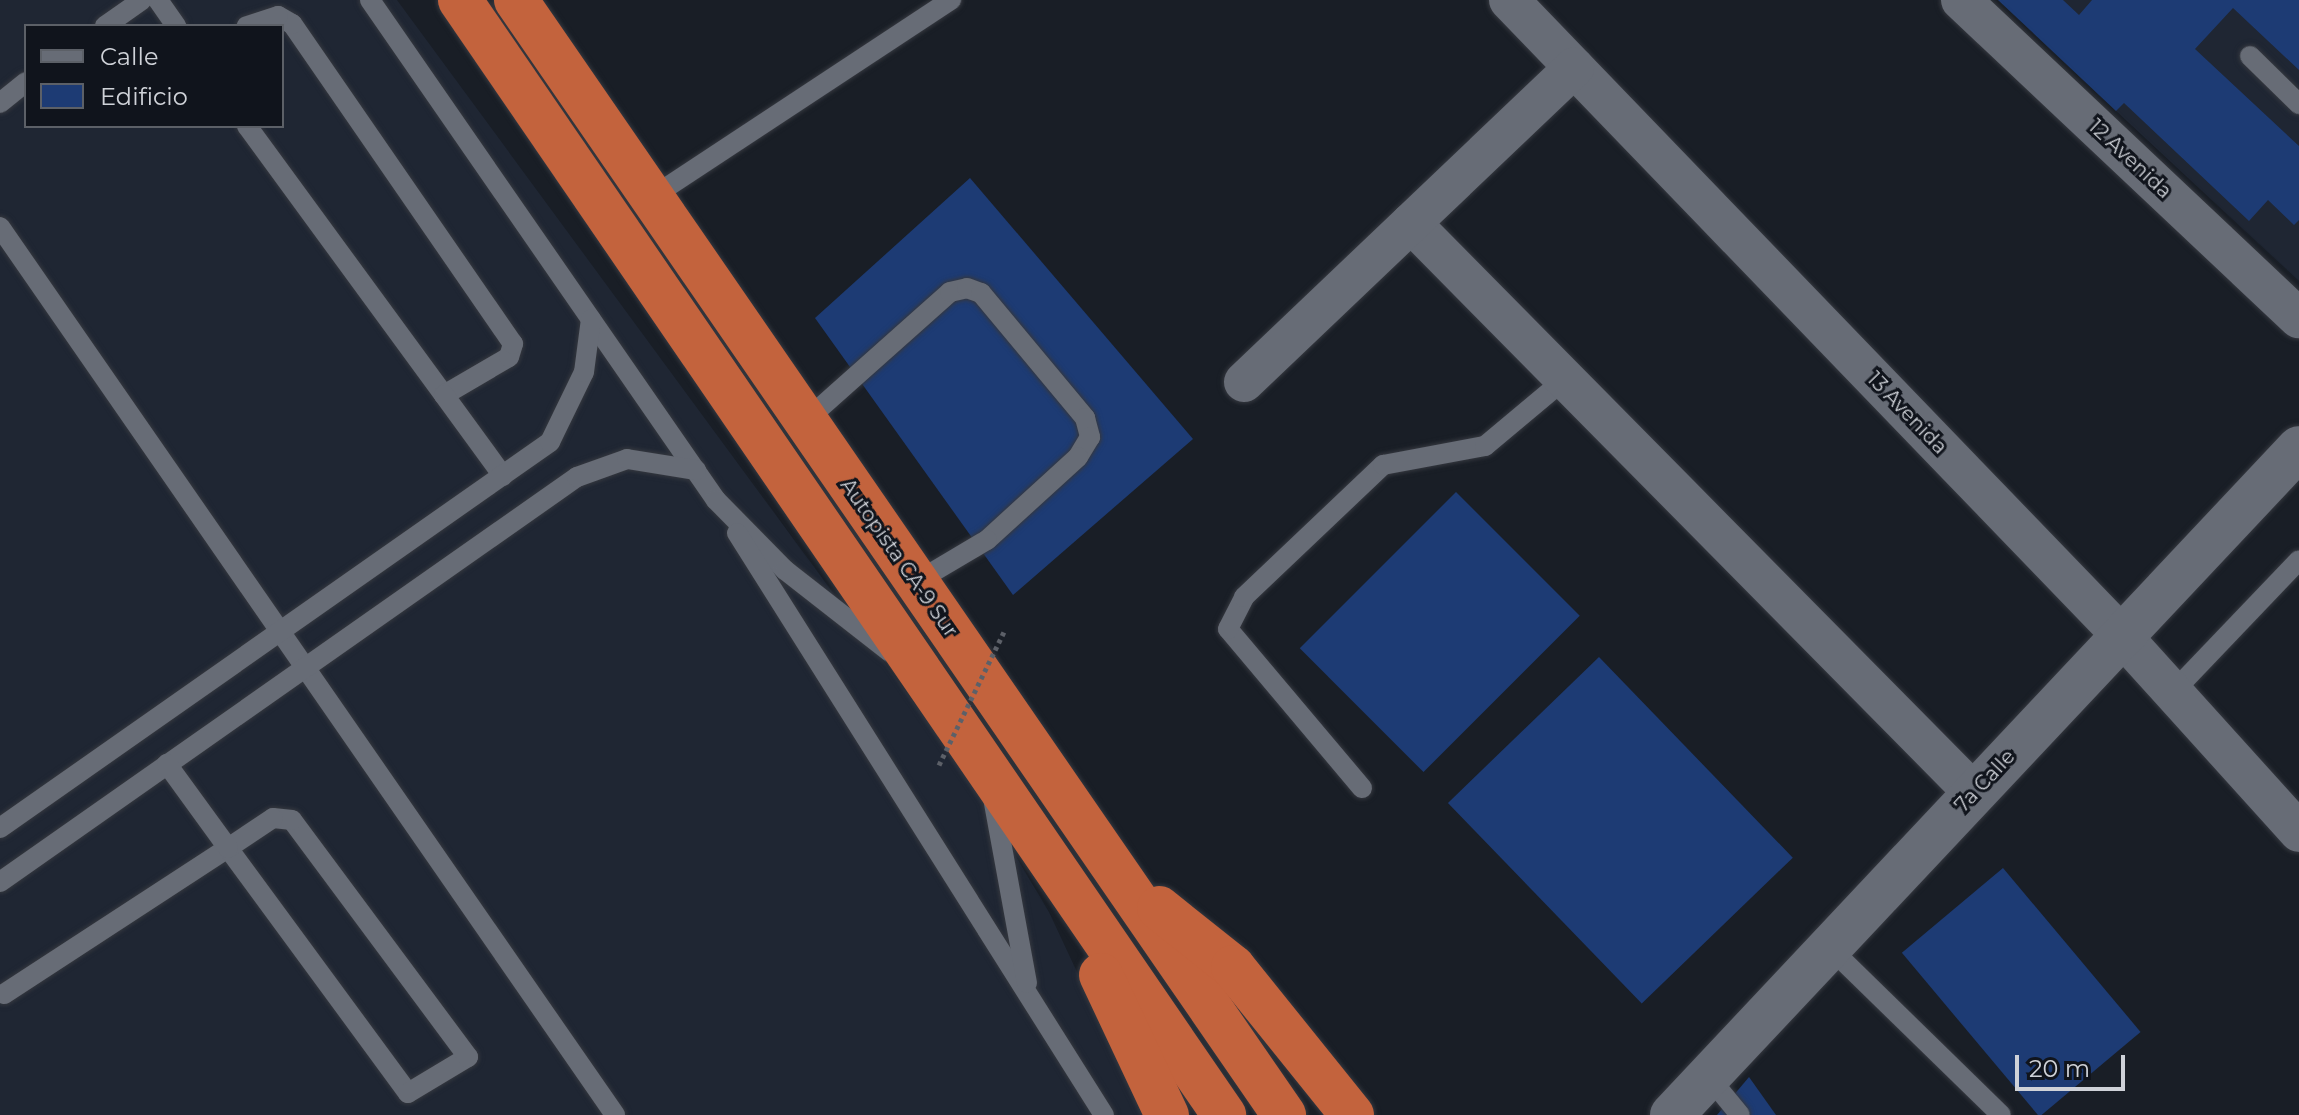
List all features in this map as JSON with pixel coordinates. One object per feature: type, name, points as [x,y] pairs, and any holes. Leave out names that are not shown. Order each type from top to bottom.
[{"type":"highway","points":[[460,0],[988,775],[1224,1115]]},
{"type":"highway","name":"Autopista CA-9 Sur","points":[[516,0],[803,423],[1126,881],[1284,1115]]},
{"type":"highway","points":[[1047,861],[1167,1115]]},
{"type":"highway","points":[[1126,881],[1233,967],[1352,1115]]},
{"type":"main road","name":"7a Calle","points":[[1672,1115],[2299,448]]},
{"type":"street","name":"13 Avenida","points":[[1509,0],[2122,636],[2299,832]]},
{"type":"street","name":"12 Avenida","points":[[1961,0],[2299,318]]},
{"type":"street","points":[[1244,382],[1574,68]]},
{"type":"street","points":[[1411,223],[1974,793]]},
{"type":"lane","points":[[108,24],[142,0]]},
{"type":"lane","points":[[158,0],[175,24]]},
{"type":"lane","points":[[370,0],[716,500],[1101,1114]]},
{"type":"lane","points":[[649,199],[951,0]]},
{"type":"lane","points":[[253,24],[278,16],[292,24],[513,344],[509,357],[444,395]]},
{"type":"lane","points":[[2250,56],[2299,104]]},
{"type":"lane","points":[[0,103],[24,84]]},
{"type":"lane","points":[[248,128],[503,476]]},
{"type":"lane","points":[[0,227],[615,1115]]},
{"type":"lane","points":[[803,423],[950,292],[967,288],[981,293],[1085,418],[1090,437],[1078,457],[987,540],[916,582]]},
{"type":"lane","points":[[0,828],[550,442],[564,420],[584,372],[591,319]]},
{"type":"lane","points":[[1362,788],[1228,629],[1244,597],[1383,465],[1485,446],[1565,379]]},
{"type":"lane","points":[[0,882],[593,469],[650,458],[696,470]]},
{"type":"lane","points":[[716,500],[785,570],[920,675]]},
{"type":"lane","points":[[2173,692],[2299,560]]},
{"type":"lane","points":[[4,994],[228,848],[273,818],[292,820],[467,1059],[408,1093],[228,848],[167,764]]},
{"type":"lane","points":[[988,775],[1029,996]]},
{"type":"lane","points":[[1829,947],[2001,1115]]},
{"type":"lane","points":[[1708,1076],[1740,1115]]},
{"type":"path","points":[[939,765],[1004,632]]},
{"type":"shaded area","points":[[0,0],[397,0],[970,779],[1049,912],[1144,1115],[0,1115]]},
{"type":"shaded area","points":[[1998,0],[2299,0],[2299,281],[2116,111]]},
{"type":"building","points":[[1998,0],[2063,0],[2079,15],[2092,0],[2299,0],[2299,70],[2233,8],[2195,49],[2299,146],[2299,220],[2294,225],[2268,200],[2249,221],[2124,103],[2116,111]]},
{"type":"building","points":[[970,178],[1193,439],[1013,595],[815,318]]},
{"type":"building","points":[[1456,492],[1580,616],[1423,772],[1300,648]]},
{"type":"building","points":[[1599,657],[1793,858],[1642,1004],[1448,803]]},
{"type":"building","points":[[2003,868],[2141,1032],[2038,1115],[1902,953]]},
{"type":"building","points":[[1749,1077],[1776,1115],[1717,1115]]}]
